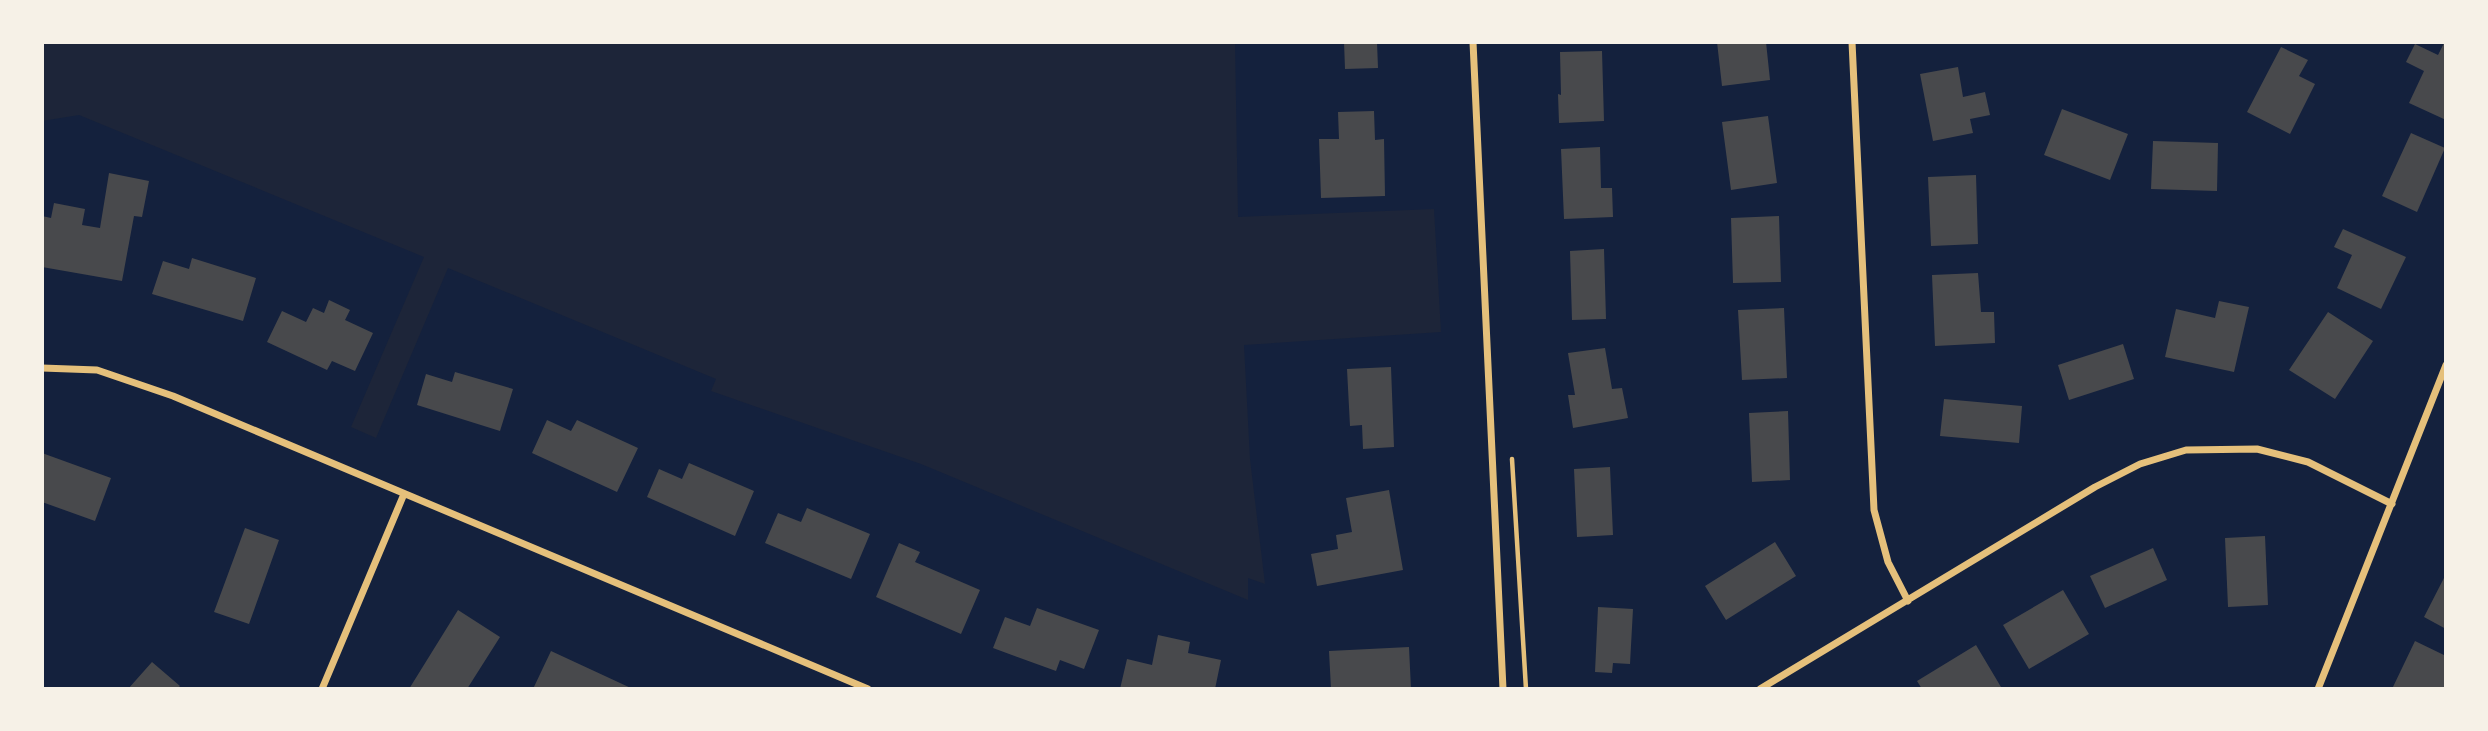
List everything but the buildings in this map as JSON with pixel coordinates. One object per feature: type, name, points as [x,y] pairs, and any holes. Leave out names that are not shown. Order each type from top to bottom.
[{"type":"street","points":[[1473,42],[1503,689]]},
{"type":"street","points":[[1852,42],[1874,510],[1888,562],[1908,601]]},
{"type":"street","points":[[2318,689],[2446,365]]},
{"type":"street","points":[[42,368],[97,370],[173,396],[868,689]]},
{"type":"street","points":[[1760,689],[2095,487],[2140,464],[2186,450],[2257,449],[2308,462],[2392,504]]},
{"type":"street","points":[[322,689],[404,494]]},
{"type":"shaded area","points":[[42,42],[1235,42],[1238,217],[1434,209],[1441,332],[1244,345],[1250,459],[1265,584],[1248,578],[1248,600],[921,464],[711,391],[716,379],[448,268],[376,438],[351,427],[424,257],[79,115],[42,121]]}]
